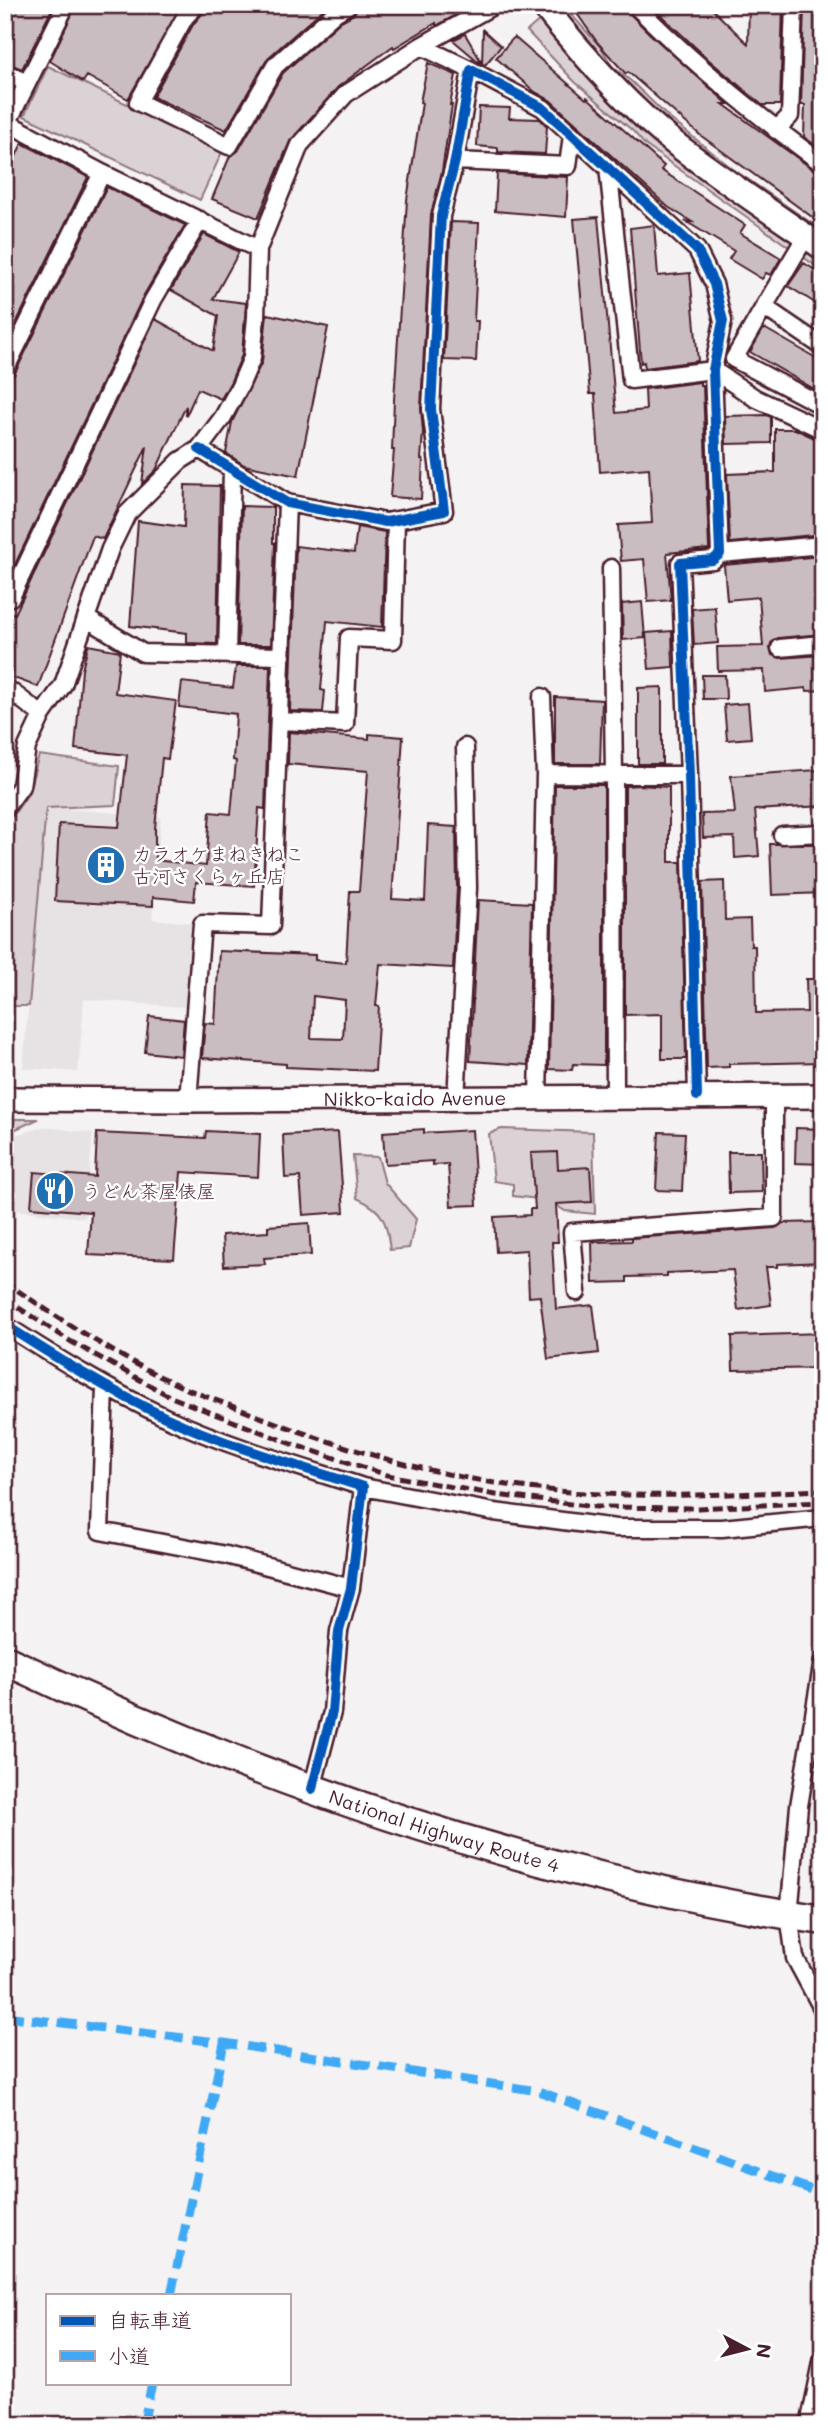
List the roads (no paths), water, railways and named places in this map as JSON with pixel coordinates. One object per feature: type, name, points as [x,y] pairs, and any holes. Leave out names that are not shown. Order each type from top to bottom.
[{"type":"highway","name":"National Highway Route 4","points":[[5,1660],[131,1718],[233,1760],[467,1841],[575,1869],[823,1920]]},
{"type":"main road","points":[[543,5],[579,51],[613,87],[676,145],[814,242]]},
{"type":"main road","name":"Nikko-kaido Avenue","points":[[5,1099],[188,1101],[823,1096]]},
{"type":"street","points":[[66,5],[6,126],[258,249]]},
{"type":"street","points":[[196,5],[185,17],[138,102],[229,146],[275,66],[335,13],[348,5]]},
{"type":"street","points":[[457,5],[465,21]]},
{"type":"street","points":[[5,808],[21,786],[27,747],[42,715],[63,685],[110,549],[127,514],[180,461],[199,449],[223,418],[252,358],[258,249],[300,145],[346,94],[421,46],[494,5]]},
{"type":"street","points":[[635,5],[719,85],[823,164]]},
{"type":"street","points":[[776,130],[790,116],[794,5]]},
{"type":"street","points":[[421,46],[543,108],[696,250],[714,284],[723,321],[713,370],[720,554]]},
{"type":"street","points":[[199,449],[287,503],[386,522],[444,511],[431,409],[441,216],[455,161],[471,70]]},
{"type":"street","points":[[5,72],[26,83]]},
{"type":"street","points":[[455,161],[568,166],[572,135]]},
{"type":"street","points":[[608,167],[631,380],[713,370],[755,398],[823,429]]},
{"type":"street","points":[[5,370],[102,173]]},
{"type":"street","points":[[5,593],[11,597],[153,300],[200,220]]},
{"type":"street","points":[[814,242],[764,307],[734,359],[823,406]]},
{"type":"street","points":[[764,307],[823,347]]},
{"type":"street","points":[[227,654],[232,471]]},
{"type":"street","points":[[188,1101],[202,924],[271,926],[281,721],[287,503]]},
{"type":"street","points":[[281,721],[345,724],[348,638],[393,640],[396,520]]},
{"type":"street","points":[[697,1096],[689,775],[680,563],[713,561],[720,554],[823,545]]},
{"type":"street","points":[[611,568],[615,1097]]},
{"type":"street","points":[[86,618],[143,653],[282,656]]},
{"type":"street","points":[[780,648],[823,644]]},
{"type":"street","points":[[5,687],[42,715]]},
{"type":"street","points":[[538,1098],[545,774],[542,697]]},
{"type":"street","points":[[456,1099],[468,888],[464,747]]},
{"type":"street","points":[[545,774],[689,775]]},
{"type":"street","points":[[782,835],[823,833]]},
{"type":"street","points":[[577,1292],[572,1232],[774,1218],[774,1096]]},
{"type":"street","points":[[5,1325],[105,1387],[169,1418],[260,1454],[363,1487],[494,1512],[615,1528],[722,1528],[823,1518]]},
{"type":"street","points":[[105,1387],[100,1531],[226,1555],[351,1588]]},
{"type":"street","points":[[312,1789],[332,1712],[339,1631],[351,1588],[363,1487]]},
{"type":"street","points":[[823,1660],[799,1806],[789,1915],[796,1958],[823,2010]]},
{"type":"street","points":[[809,2425],[823,2358]]},
{"type":"railway","points":[[5,1282],[111,1350],[178,1385],[305,1434],[402,1463],[501,1484],[581,1493],[702,1495],[823,1490]]},
{"type":"railway","points":[[5,1299],[70,1341],[171,1397],[292,1444],[387,1475],[496,1495],[596,1507],[698,1508],[823,1502]]},
{"type":"place","name":"カラオケまねきねこ 古河さくらヶ丘店","points":[[106,865]]},
{"type":"place","name":"うどん茶屋俵屋","points":[[55,1191]]}]
